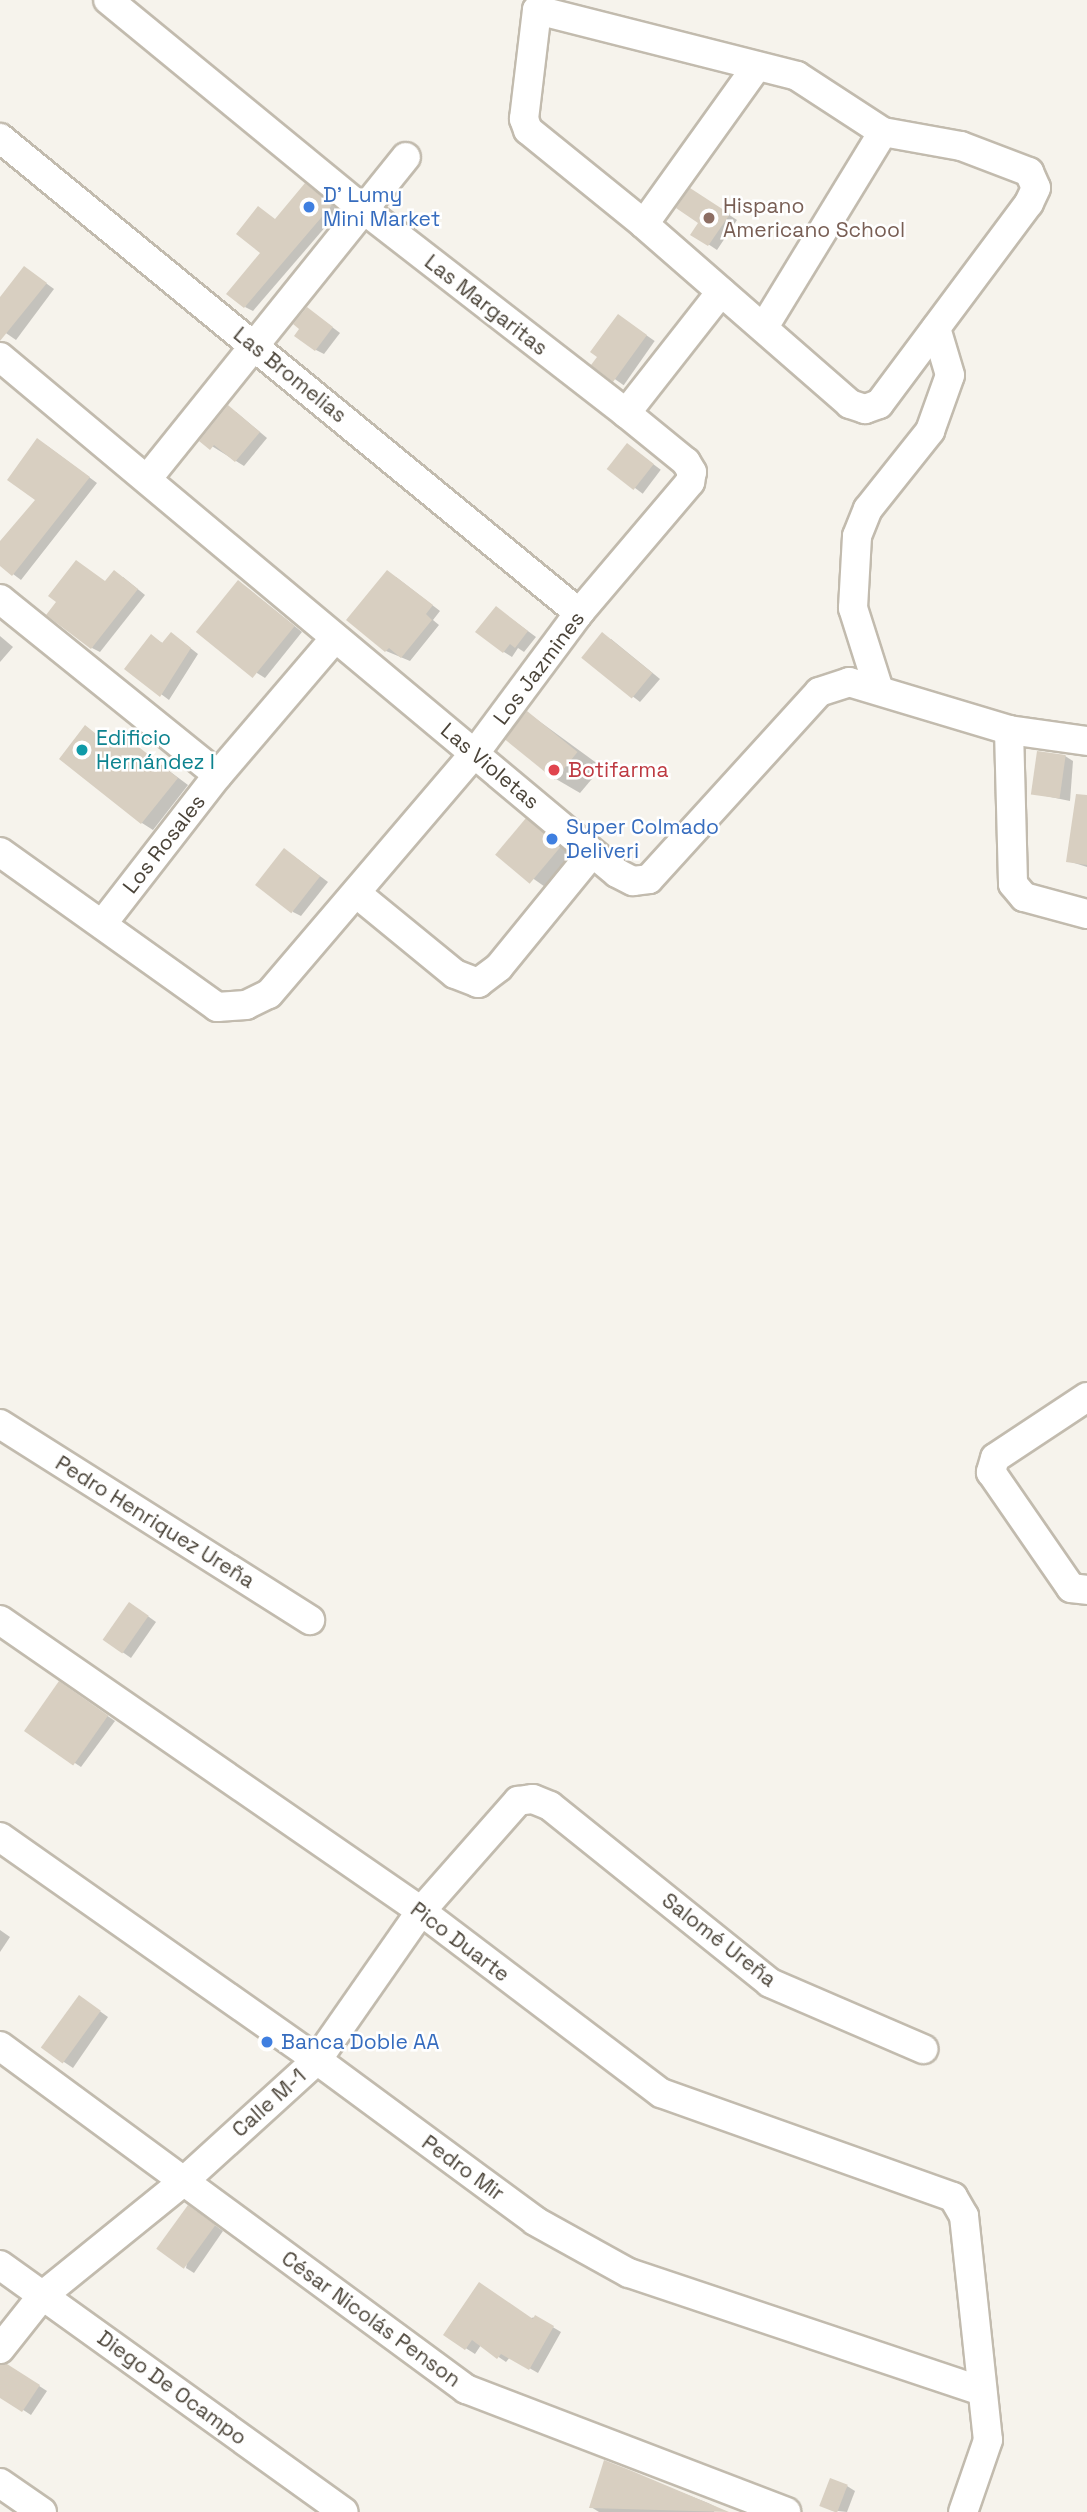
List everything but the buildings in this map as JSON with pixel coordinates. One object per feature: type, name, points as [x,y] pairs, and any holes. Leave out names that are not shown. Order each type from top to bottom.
[{"type":"street","name":"Las Margaritas","points":[[108,0],[364,210],[626,412],[686,462],[690,482]]},
{"type":"street","points":[[537,5],[797,76],[883,132],[961,146],[1029,172],[1036,188],[1030,203],[879,404],[865,409],[850,404],[644,223],[527,130],[524,119],[537,5]]},
{"type":"street","points":[[644,223],[757,66]]},
{"type":"street","points":[[764,327],[883,132]]},
{"type":"street","name":"Las Bromelias","points":[[0,138],[579,613]]},
{"type":"street","points":[[147,479],[406,157]]},
{"type":"street","points":[[626,412],[721,292]]},
{"type":"street","points":[[879,690],[853,608],[857,536],[868,509],[930,431],[950,375],[936,328]]},
{"type":"street","name":"Las Violetas","points":[[0,357],[592,853],[633,881],[649,879],[819,692],[849,682],[1009,730],[1087,741]]},
{"type":"street","name":"Los Jazmines","points":[[103,923],[217,1007],[246,1005],[269,994],[475,753],[579,613],[690,482]]},
{"type":"street","points":[[0,599],[218,775]]},
{"type":"street","name":"Los Rosales","points":[[103,923],[218,775],[335,638]]},
{"type":"street","points":[[1009,730],[1013,884],[1024,897],[1087,914]]},
{"type":"street","points":[[0,852],[103,923]]},
{"type":"street","points":[[356,893],[455,974],[478,983],[499,967],[592,853]]},
{"type":"street","points":[[1086,1591],[1071,1588],[991,1472],[995,1458],[1087,1397]]},
{"type":"street","name":"Pedro Henriquez Ureña","points":[[0,1424],[310,1620]]},
{"type":"street","name":"Pico Duarte","points":[[0,1620],[421,1911],[661,2093],[953,2197],[964,2216],[982,2391]]},
{"type":"street","name":"Calle M-1","points":[[0,2348],[43,2296],[184,2181],[317,2060],[421,1911],[518,1801],[533,1800]]},
{"type":"street","name":"Salomé Ureña","points":[[533,1800],[550,1806],[770,1983],[923,2049]]},
{"type":"street","name":"Pedro Mir","points":[[0,1837],[317,2060],[535,2221],[629,2273],[982,2391]]},
{"type":"street","name":"César Nicolás Penson","points":[[0,2046],[466,2389],[786,2512]]},
{"type":"street","name":"Diego De Ocampo","points":[[0,2265],[344,2512]]},
{"type":"street","points":[[963,2512],[988,2440],[982,2391]]},
{"type":"street","points":[[0,2483],[42,2512]]},
{"type":"place","name":"D' Lumy Mini Market","points":[[309,207]]},
{"type":"place","name":"Hispano Americano School","points":[[709,218]]},
{"type":"place","name":"Edificio Hernández I","points":[[82,750]]},
{"type":"place","name":"Botifarma","points":[[554,770]]},
{"type":"place","name":"Super Colmado Deliveri","points":[[552,839]]},
{"type":"place","name":"Banca Doble AA","points":[[267,2042]]}]
